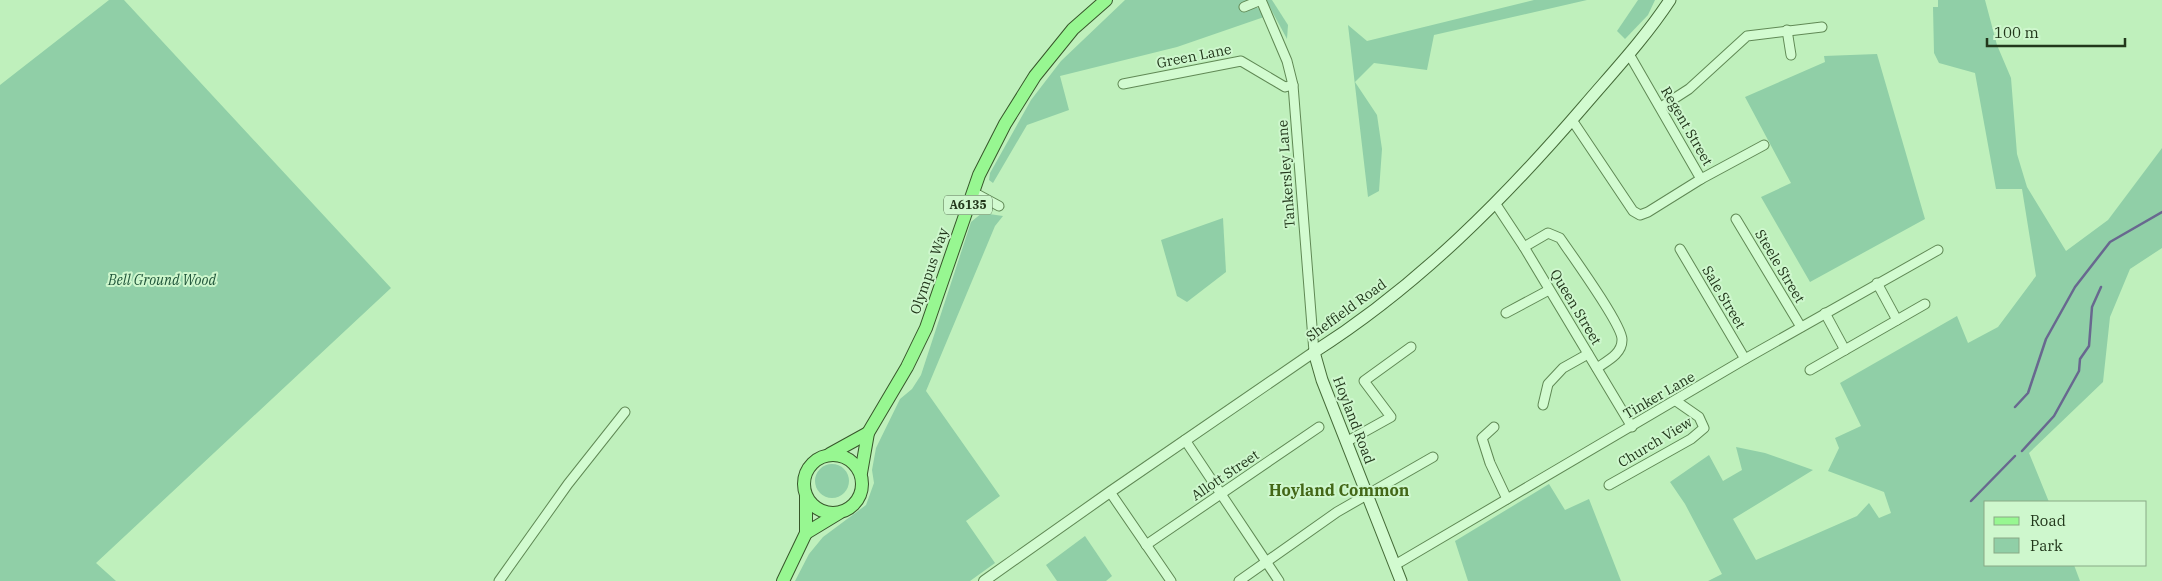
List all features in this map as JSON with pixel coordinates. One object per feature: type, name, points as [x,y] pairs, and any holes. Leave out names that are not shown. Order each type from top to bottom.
[{"type":"main road","name":"Olympus Way","points":[[806,533],[849,509],[859,498],[863,483],[861,473],[868,433],[907,367],[926,328],[979,175],[1005,124],[1035,76],[1073,29],[1106,0]]},
{"type":"main road","name":"Sheffield Road","points":[[1314,352],[1340,335],[1414,278],[1494,204],[1572,120],[1629,54],[1670,0]]},
{"type":"main road","name":"Hoyland Road","points":[[1314,352],[1322,380],[1401,581]]},
{"type":"main road","points":[[783,581],[806,533],[804,478],[808,469],[813,462],[868,433]]},
{"type":"main road","points":[[830,454],[848,458],[861,473]]},
{"type":"main road","points":[[806,496],[820,510],[829,514],[840,513]]},
{"type":"street","name":"Tankersley Lane","points":[[1244,7],[1261,0],[1287,61],[1293,85],[1314,352]]},
{"type":"street","points":[[1661,107],[1689,89],[1747,36],[1822,27]]},
{"type":"street","points":[[1787,30],[1792,55]]},
{"type":"street","name":"Regent Street","points":[[1572,120],[1633,211],[1640,214],[1648,212],[1701,179],[1629,54]]},
{"type":"street","name":"Green Lane","points":[[1123,84],[1242,61],[1285,87],[1293,85]]},
{"type":"street","points":[[1701,179],[1764,145]]},
{"type":"street","points":[[973,192],[999,206]]},
{"type":"street","name":"Queen Street","points":[[1494,204],[1524,247],[1632,427]]},
{"type":"street","name":"Steele Street","points":[[1736,220],[1801,327]]},
{"type":"street","points":[[1524,247],[1548,233],[1560,238],[1614,321],[1623,340],[1620,349],[1616,355],[1597,368]]},
{"type":"street","name":"Sale Street","points":[[1680,249],[1745,359]]},
{"type":"street","name":"Tinker Lane","points":[[1395,565],[1745,359],[1938,250]]},
{"type":"street","points":[[1877,283],[1897,320]]},
{"type":"street","points":[[1506,313],[1549,290]]},
{"type":"street","points":[[1810,370],[1925,304]]},
{"type":"street","points":[[1826,313],[1846,350]]},
{"type":"street","points":[[1346,442],[1391,417],[1364,381],[1411,347]]},
{"type":"street","name":"Sheffield Road","points":[[984,581],[1314,352]]},
{"type":"street","points":[[1543,405],[1548,384],[1563,368],[1588,354]]},
{"type":"street","name":"Church View","points":[[1610,485],[1691,439],[1704,428],[1699,417],[1676,401]]},
{"type":"street","points":[[499,581],[568,484],[625,412]]},
{"type":"street","name":"Allott Street","points":[[1146,545],[1319,427]]},
{"type":"street","points":[[1494,427],[1482,438],[1490,464],[1507,500]]},
{"type":"street","points":[[1186,440],[1279,581]]},
{"type":"street","points":[[1239,581],[1337,512],[1433,457]]},
{"type":"street","points":[[1110,492],[1171,581]]},
{"type":"green space","name":"Bell Ground Wood","points":[[109,0],[124,0],[391,288],[96,563],[116,581],[0,581],[0,85]]},
{"type":"green space","points":[[1125,0],[1252,0],[1244,11],[1255,7],[1260,9],[1264,17],[1177,47],[1060,76],[1069,110],[1027,125],[993,183],[989,180],[990,173],[1031,100],[1061,61]]},
{"type":"green space","points":[[1266,0],[1272,0],[1288,25],[1287,39]]},
{"type":"green space","points":[[1534,0],[1587,0],[1434,35],[1427,70],[1374,63],[1355,82],[1377,115],[1382,149],[1379,191],[1368,197],[1348,25],[1367,41]]},
{"type":"green space","points":[[1638,0],[1655,0],[1648,15],[1625,39],[1617,31]]},
{"type":"green space","points":[[1938,0],[1985,0],[1997,45],[2011,78],[2017,154],[2027,187],[2066,251],[2108,220],[2162,148],[2162,248],[2130,269],[2110,317],[2103,382],[2029,453],[2049,501],[1984,501],[1984,566],[2074,566],[2080,581],[1708,581],[1722,574],[1685,504],[1670,482],[1709,455],[1723,481],[1742,470],[1736,447],[1765,453],[1813,470],[1733,519],[1756,560],[1857,516],[1869,503],[1879,518],[1891,513],[1884,492],[1828,471],[1839,448],[1835,438],[1861,426],[1840,383],[1957,316],[1968,343],[1998,327],[2036,276],[2022,189],[1996,189],[1975,73],[1939,63],[1934,53],[1933,7],[1938,7]]},
{"type":"green space","points":[[1877,54],[1925,219],[1810,282],[1761,197],[1791,183],[1745,97],[1825,62],[1824,56]]},
{"type":"green space","points":[[982,213],[1003,216],[995,226],[926,391],[1000,496],[966,521],[995,563],[970,581],[795,581],[809,554],[823,537],[866,505],[874,483],[872,470],[876,448],[900,399],[912,389],[921,375],[971,222]]},
{"type":"green space","points":[[1223,218],[1226,272],[1187,302],[1177,296],[1161,240]]},
{"type":"green space","points":[[832,464],[839,465],[844,469],[848,474],[848,488],[844,493],[839,497],[832,498],[825,497],[820,493],[816,488],[815,481],[816,474],[820,469],[825,465]]},
{"type":"green space","points":[[1549,484],[1565,510],[1589,499],[1621,581],[1468,581],[1455,541]]},
{"type":"green space","points":[[1085,536],[1112,576],[1106,581],[1057,581],[1046,565]]},
{"type":"waterway","points":[[2015,407],[2028,393],[2046,339],[2075,287],[2110,242],[2162,212]]},
{"type":"waterway","points":[[2022,451],[2054,416],[2079,371],[2080,359],[2089,346],[2092,307],[2101,287]]},
{"type":"waterway","points":[[1971,501],[2015,456]]},
{"type":"district","name":"Hoyland Common","points":[[1339,490]]}]
